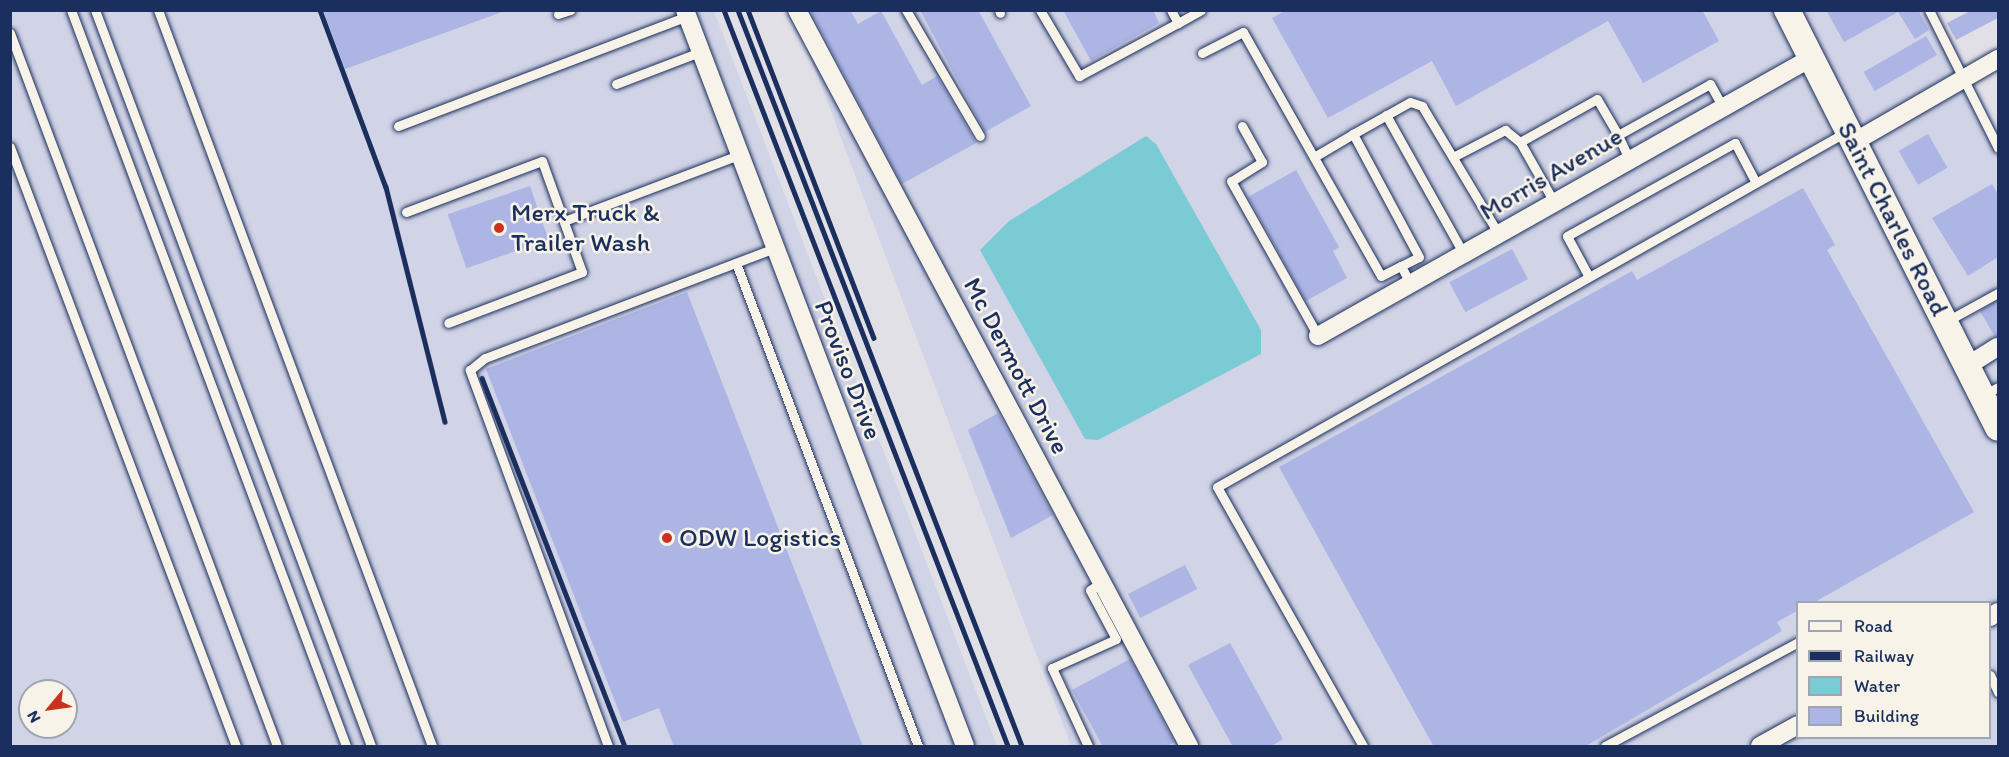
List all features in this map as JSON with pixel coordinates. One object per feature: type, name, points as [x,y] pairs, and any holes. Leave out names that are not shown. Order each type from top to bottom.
[{"type":"main road","name":"Saint Charles Road","points":[[1787,10],[1967,366],[1990,391],[1998,428]]},
{"type":"street","name":"Mc Dermott Drive","points":[[797,10],[1189,747]]},
{"type":"street","name":"Proviso Drive","points":[[686,13],[965,747]]},
{"type":"street","name":"Morris Avenue","points":[[1318,336],[1722,106],[1811,58]]},
{"type":"street","points":[[1851,136],[1964,79],[1998,59]]},
{"type":"street","points":[[1967,366],[1998,347]]},
{"type":"street","points":[[1764,745],[1796,726]]},
{"type":"lane","points":[[71,10],[346,747]]},
{"type":"lane","points":[[94,10],[371,747]]},
{"type":"lane","points":[[158,10],[432,747]]},
{"type":"lane","points":[[558,14],[570,10]]},
{"type":"lane","points":[[906,10],[980,136]]},
{"type":"lane","points":[[1040,10],[1079,76],[1201,10]]},
{"type":"lane","points":[[1171,10],[1178,23]]},
{"type":"lane","points":[[1929,10],[1998,148]]},
{"type":"lane","points":[[398,126],[686,13]]},
{"type":"lane","points":[[1202,53],[1243,32],[1381,276],[1419,257],[1353,134]]},
{"type":"lane","points":[[10,33],[277,747]]},
{"type":"lane","points":[[616,84],[700,52]]},
{"type":"lane","points":[[1618,135],[1710,84],[1722,106]]},
{"type":"lane","points":[[1520,142],[1597,99],[1629,159]]},
{"type":"lane","points":[[1314,156],[1410,102],[1422,106],[1498,233]]},
{"type":"lane","points":[[1386,115],[1463,253]]},
{"type":"lane","points":[[1242,126],[1262,162],[1231,181],[1318,336]]},
{"type":"lane","points":[[1453,157],[1505,130],[1520,142],[1554,202]]},
{"type":"lane","points":[[1363,747],[1217,487],[1755,181],[1851,136]]},
{"type":"lane","points":[[1587,276],[1567,236],[1736,143],[1755,181]]},
{"type":"lane","points":[[10,147],[236,747]]},
{"type":"lane","points":[[564,221],[739,155]]},
{"type":"lane","points":[[406,212],[542,160],[582,272],[448,323]]},
{"type":"lane","points":[[608,747],[470,370],[485,358],[774,248]]},
{"type":"lane","points":[[736,262],[918,747]]},
{"type":"lane","points":[[1401,266],[1410,283]]},
{"type":"lane","points":[[1945,322],[1998,293]]},
{"type":"lane","points":[[1088,747],[1052,668],[1116,639],[1090,590],[1102,582]]},
{"type":"lane","points":[[1605,747],[1796,643]]},
{"type":"shaded area","points":[[10,11],[714,11],[997,746],[11,746]]},
{"type":"shaded area","points":[[793,11],[1784,11],[1998,440],[1998,605],[1991,609],[1991,601],[1796,601],[1796,719],[1747,746],[1071,746]]},
{"type":"shaded area","points":[[1791,11],[1935,11],[1998,134],[1998,417]]},
{"type":"shaded area","points":[[1998,618],[1998,746],[1775,746],[1796,735],[1796,739],[1991,739],[1991,622]]},
{"type":"water","points":[[1146,136],[1156,144],[1261,330],[1261,354],[1098,440],[1085,439],[980,250],[1009,221]]},
{"type":"building","points":[[323,10],[501,10],[502,12],[345,69]]},
{"type":"building","points":[[810,10],[850,10],[858,24],[881,11],[922,85],[937,76],[976,143],[902,184]]},
{"type":"building","points":[[920,10],[978,10],[1031,106],[985,132]]},
{"type":"building","points":[[1063,10],[1153,10],[1159,23],[1091,61]]},
{"type":"building","points":[[1286,10],[1702,10],[1719,41],[1643,83],[1608,21],[1456,106],[1432,61],[1328,118],[1272,18]]},
{"type":"building","points":[[1826,10],[1918,10],[1929,30],[1915,39],[1898,12],[1844,42]]},
{"type":"building","points":[[1972,10],[1998,10],[1998,18],[1956,40],[1947,23]]},
{"type":"building","points":[[1926,36],[1937,55],[1875,91],[1864,72]]},
{"type":"building","points":[[1928,134],[1948,168],[1918,185],[1899,151]]},
{"type":"building","points":[[1296,170],[1339,247],[1333,251],[1347,278],[1306,301],[1248,197]]},
{"type":"building","points":[[1992,184],[1998,194],[1998,257],[1968,276],[1932,218]]},
{"type":"building","name":"Merx Truck & Trailer Wash","points":[[530,186],[549,240],[466,268],[448,214]]},
{"type":"building","points":[[1803,188],[1835,245],[1827,250],[1974,512],[1817,601],[1796,601],[1796,612],[1777,622],[1782,631],[1584,747],[1434,747],[1279,467],[1632,271],[1637,280]]},
{"type":"building","points":[[1512,249],[1528,279],[1465,312],[1449,282]]},
{"type":"building","name":"ODW Logistics","points":[[687,292],[863,747],[674,747],[659,708],[623,722],[486,369]]},
{"type":"building","points":[[1998,300],[1998,336],[1995,337],[1980,311]]},
{"type":"building","points":[[998,413],[1053,515],[1011,538],[968,430]]},
{"type":"building","points":[[1185,565],[1197,589],[1140,618],[1128,594]]},
{"type":"building","points":[[1230,643],[1283,739],[1270,747],[1233,747],[1188,665]]},
{"type":"building","points":[[1130,659],[1174,742],[1166,747],[1103,747],[1072,690]]},
{"type":"railway","points":[[320,10],[386,187],[445,422]]},
{"type":"railway","points":[[724,10],[1008,746]]},
{"type":"railway","points":[[738,10],[1022,746]]},
{"type":"railway","points":[[748,10],[874,338]]},
{"type":"railway","points":[[482,378],[625,746]]},
{"type":"place","name":"Merx Truck & Trailer Wash","points":[[499,228]]},
{"type":"place","name":"ODW Logistics","points":[[667,538]]}]
